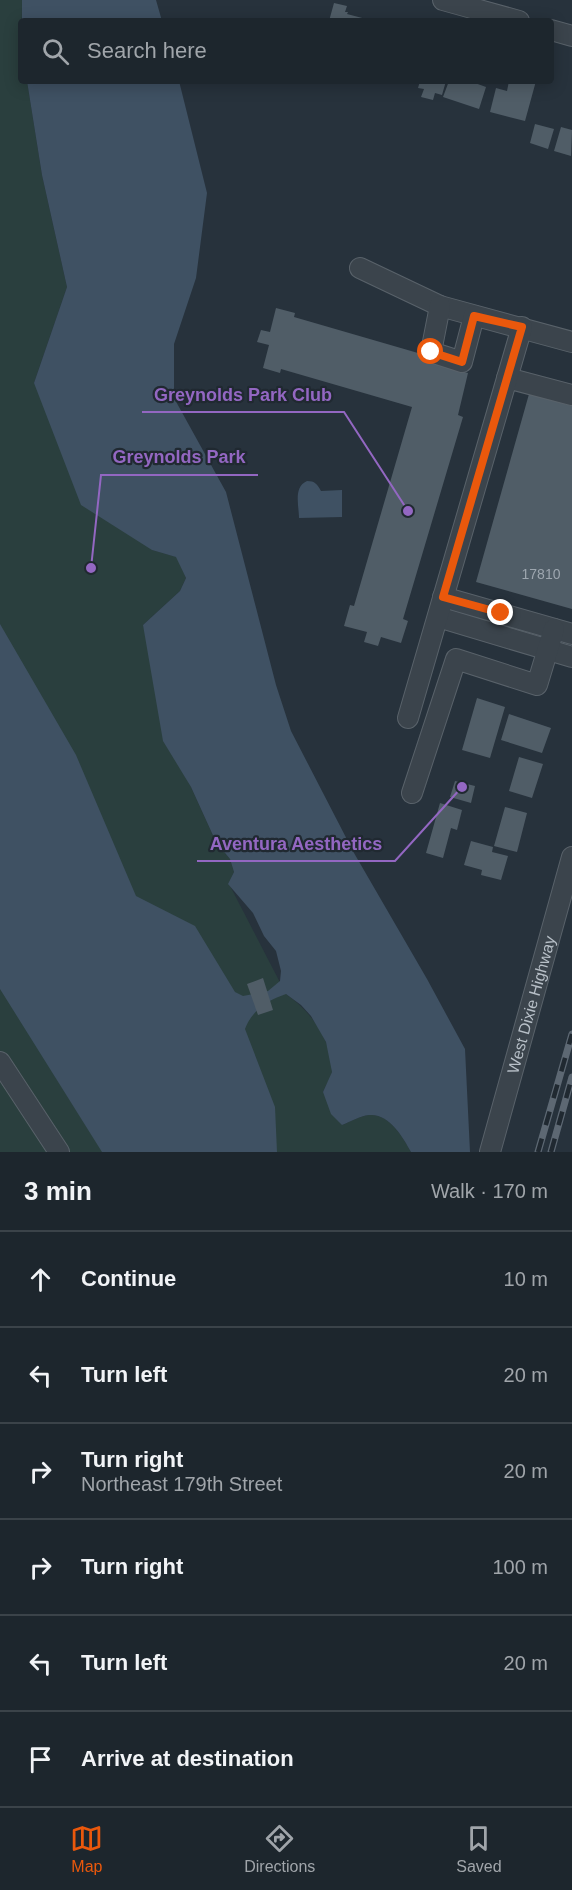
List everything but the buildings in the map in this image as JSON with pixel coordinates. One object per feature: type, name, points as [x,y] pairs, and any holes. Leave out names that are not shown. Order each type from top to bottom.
[{"type":"street","points":[[443,0],[508,18]]},
{"type":"street","points":[[554,31],[572,36]]},
{"type":"street","points":[[360,268],[440,306],[572,342]]},
{"type":"street","points":[[440,306],[431,352],[462,362],[474,316]]},
{"type":"street","points":[[408,718],[522,327]]},
{"type":"street","points":[[507,378],[572,395]]},
{"type":"street","points":[[412,793],[456,659],[537,685],[548,650],[563,632],[443,597]]},
{"type":"street","points":[[438,617],[572,657]]},
{"type":"street","points":[[506,638],[512,617]]},
{"type":"street","name":"West Dixie Highway","points":[[490,1152],[572,857]]},
{"type":"street","points":[[0,1062],[59,1152]]},
{"type":"green space","points":[[0,0],[22,0],[22,18],[18,18],[18,84],[27,84],[42,175],[67,287],[34,383],[152,550],[177,557],[186,578],[180,591],[143,625],[181,768],[216,842],[230,859],[234,872],[229,884],[286,994],[311,1017],[328,1047],[332,1070],[323,1092],[342,1125],[369,1115],[376,1115],[394,1127],[411,1152],[0,1152]]},
{"type":"water","points":[[22,0],[156,0],[161,18],[22,18]]},
{"type":"water","points":[[27,84],[180,84],[207,193],[196,278],[174,344],[174,398],[226,492],[276,685],[291,731],[354,853],[465,1049],[470,1152],[411,1152],[394,1127],[376,1115],[362,1117],[342,1125],[331,1114],[323,1092],[332,1072],[326,1042],[311,1016],[286,994],[261,1007],[252,1016],[245,1029],[275,1107],[277,1152],[102,1152],[0,989],[0,624],[76,755],[136,896],[195,926],[235,992],[243,996],[268,991],[280,981],[281,971],[276,951],[264,936],[253,913],[228,884],[234,872],[230,859],[216,842],[191,787],[163,741],[143,625],[180,591],[186,578],[176,557],[152,550],[81,505],[34,383],[67,287],[42,175]]},
{"type":"water","points":[[307,481],[316,483],[321,491],[342,490],[342,517],[299,518],[298,492]]},
{"type":"railway","points":[[538,1152],[572,1034]]},
{"type":"railway","points":[[551,1152],[572,1077]]},
{"type":"place","name":"Greynolds Park Club","points":[[408,511]]},
{"type":"place","name":"Greynolds Park","points":[[91,568]]},
{"type":"place","name":"Aventura Aesthetics","points":[[462,787]]},
{"type":"route","points":[[431,352],[462,362],[474,316],[522,327],[443,597],[501,613]]}]
